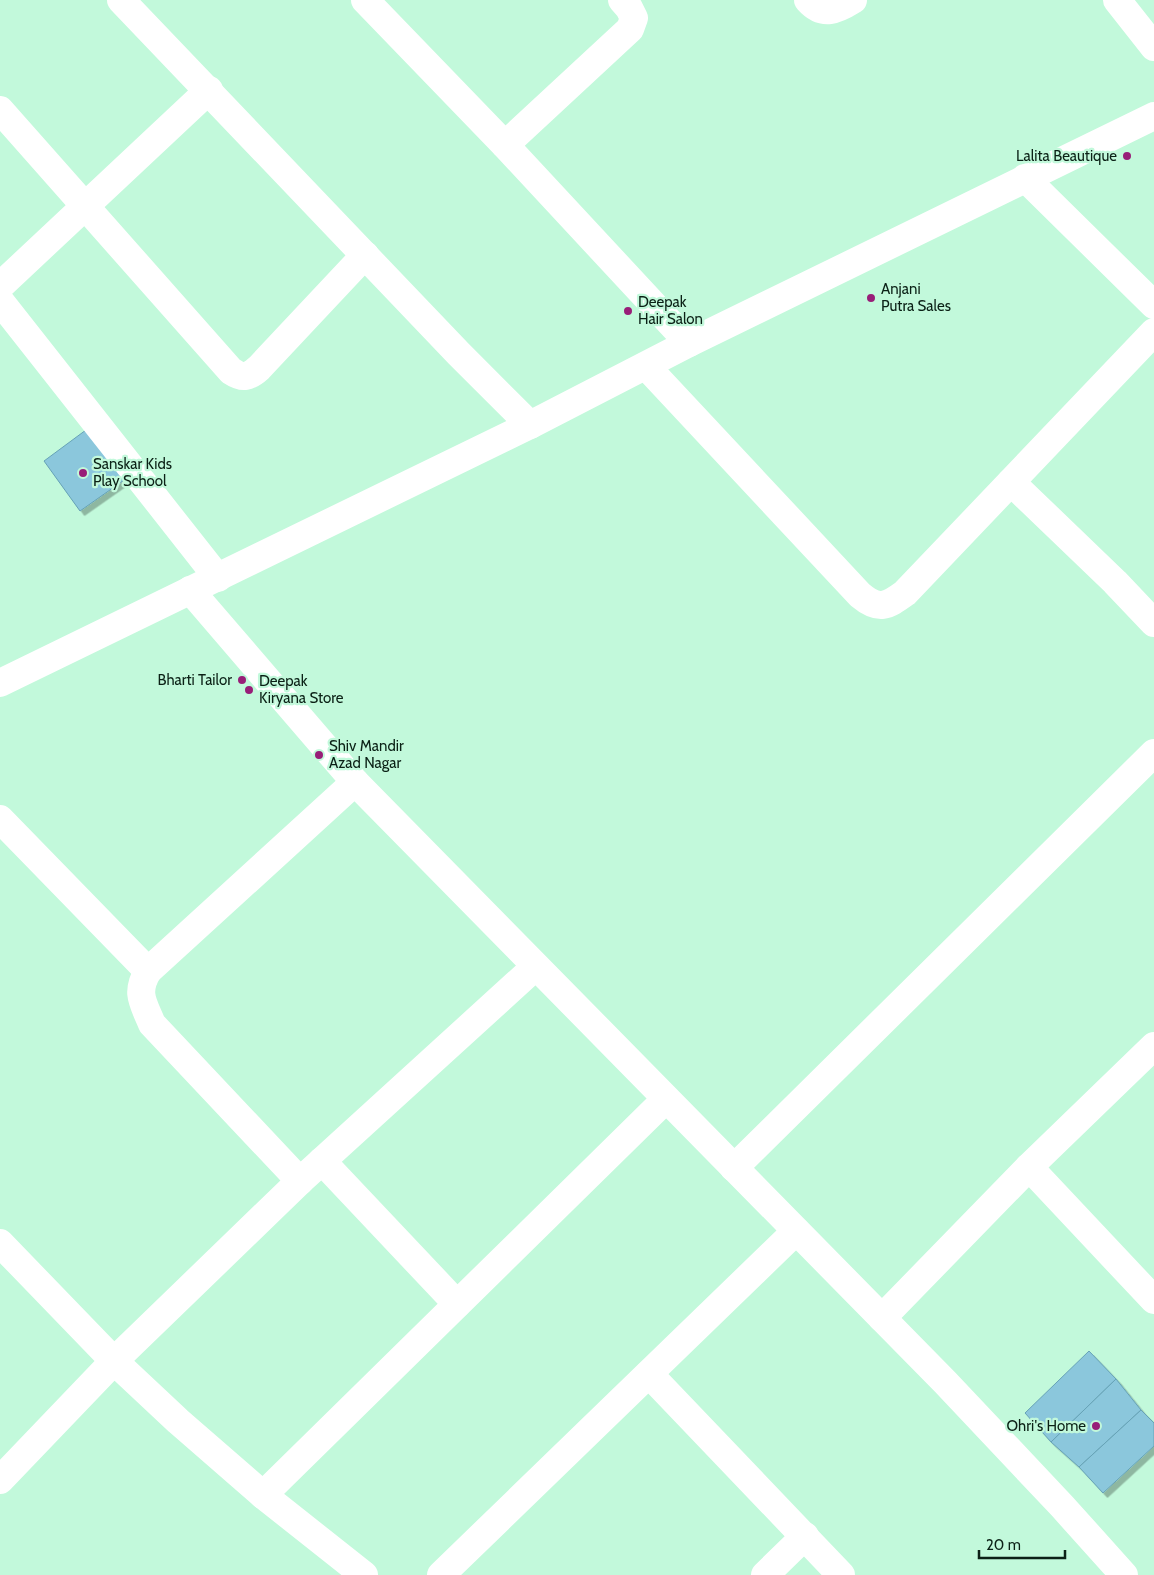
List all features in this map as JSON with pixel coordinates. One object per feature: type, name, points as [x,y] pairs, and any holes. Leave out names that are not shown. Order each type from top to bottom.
[{"type":"street","points":[[121,0],[209,90],[458,354],[530,425]]},
{"type":"street","points":[[365,0],[505,145],[689,343]]},
{"type":"street","points":[[505,145],[630,29],[634,18],[622,0]]},
{"type":"street","points":[[808,0],[823,10],[838,10],[853,0]]},
{"type":"street","points":[[1117,0],[1154,47]]},
{"type":"street","points":[[0,286],[209,90]]},
{"type":"street","points":[[0,110],[231,371],[241,377],[250,376],[259,368],[365,255]]},
{"type":"street","points":[[0,683],[530,425],[689,343],[1154,116]]},
{"type":"street","points":[[1025,178],[1154,305]]},
{"type":"street","points":[[0,301],[218,578]]},
{"type":"street","points":[[646,366],[860,595],[870,604],[881,605],[892,602],[905,593],[1154,332]]},
{"type":"street","points":[[1011,482],[1154,623]]},
{"type":"street","points":[[190,590],[355,782],[958,1396],[1124,1575]]},
{"type":"street","points":[[734,1168],[1154,753]]},
{"type":"street","points":[[300,1181],[152,1024],[141,998],[142,982],[148,971],[355,782]]},
{"type":"street","points":[[0,819],[148,971]]},
{"type":"street","points":[[0,1480],[114,1361],[300,1181],[535,966]]},
{"type":"street","points":[[882,1318],[1029,1167],[1154,1046]]},
{"type":"street","points":[[263,1495],[666,1099]]},
{"type":"street","points":[[322,1161],[457,1304]]},
{"type":"street","points":[[1029,1167],[1154,1300]]},
{"type":"street","points":[[441,1575],[796,1231]]},
{"type":"street","points":[[0,1243],[114,1361],[178,1421],[263,1495],[364,1575]]},
{"type":"street","points":[[649,1374],[806,1536],[841,1575]]},
{"type":"street","points":[[765,1575],[806,1536]]},
{"type":"building","points":[[90,427],[127,478],[80,511],[44,461]]},
{"type":"building","points":[[1089,1351],[1116,1379],[1051,1442],[1025,1413]]},
{"type":"building","name":"Ohri's Home","points":[[1116,1379],[1141,1410],[1079,1467],[1051,1442]]},
{"type":"building","points":[[1141,1410],[1154,1423],[1154,1446],[1103,1493],[1079,1467]]},
{"type":"place","name":"Lalita Beautique","points":[[1127,156]]},
{"type":"place","name":"Anjani Putra Sales","points":[[871,298]]},
{"type":"place","name":"Deepak Hair Salon","points":[[628,311]]},
{"type":"place","name":"Sanskar Kids Play School","points":[[83,473]]},
{"type":"place","name":"Bharti Tailor","points":[[242,680]]},
{"type":"place","name":"Deepak Kiryana Store","points":[[249,690]]},
{"type":"place","name":"Shiv Mandir Azad Nagar","points":[[319,755]]},
{"type":"place","name":"Ohri's Home","points":[[1096,1426]]}]
